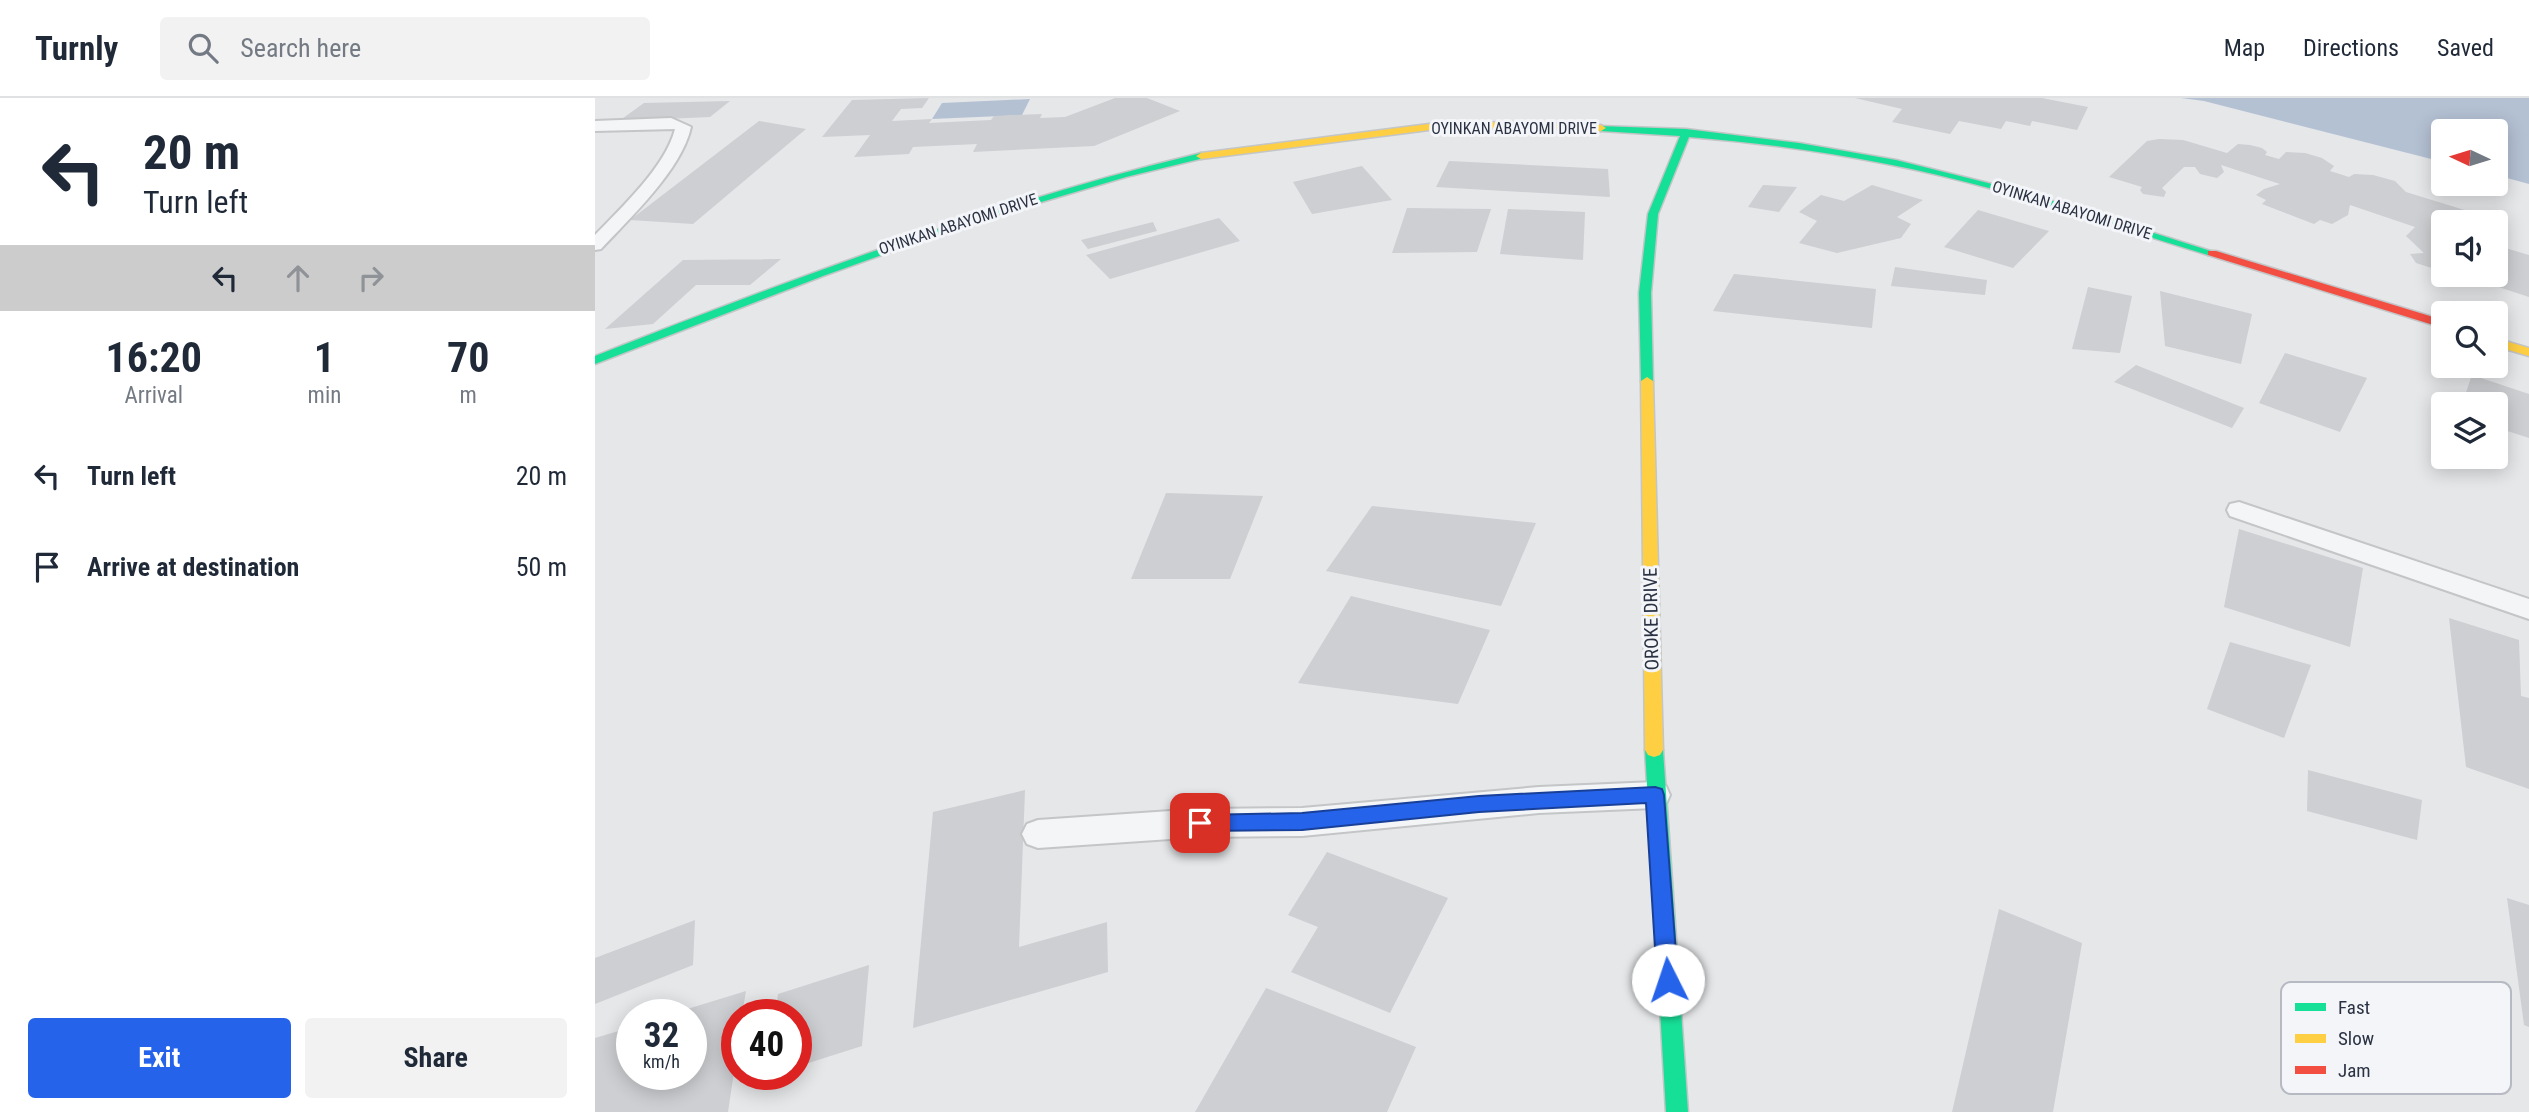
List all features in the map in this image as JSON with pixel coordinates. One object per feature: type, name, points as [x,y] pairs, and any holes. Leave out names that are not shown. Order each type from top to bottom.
[{"type":"street","name":"OYINKAN ABAYOMI DRIVE","points":[[595,360],[721,309],[944,228],[1033,199],[1139,170],[1203,156],[1437,126],[1525,125],[1686,132],[1864,157],[1992,186],[2431,320]]},
{"type":"street","name":"OROKE DRIVE","points":[[1677,1112],[1655,795],[1645,293],[1653,214],[1686,132]]},
{"type":"street","points":[[2508,346],[2529,352]]},
{"type":"lane","points":[[595,126],[671,123],[683,127],[684,135],[650,182],[595,245]]},
{"type":"lane","points":[[2239,510],[2529,609]]},
{"type":"lane","points":[[1038,834],[1200,823],[1302,822],[1479,804],[1655,795]]},
{"type":"water","points":[[2181,98],[2529,98],[2529,184],[2508,178],[2508,119],[2431,119],[2431,159],[2204,101]]},
{"type":"water","points":[[1030,99],[1022,115],[932,119],[942,103]]},
{"type":"building","points":[[929,98],[922,108],[901,109],[892,121],[932,119],[929,123],[1042,114],[1040,118],[1065,117],[1115,98],[1147,98],[1180,111],[1094,146],[973,152],[977,144],[913,147],[909,154],[854,157],[870,135],[822,137],[852,100]]},
{"type":"building","points":[[1855,98],[2042,98],[2088,107],[2077,130],[2032,121],[2030,126],[2006,121],[2001,129],[1959,121],[1950,134],[1892,122],[1902,109]]},
{"type":"building","points":[[730,101],[710,117],[619,121],[644,103]]},
{"type":"building","points":[[759,121],[806,129],[693,224],[630,220]]},
{"type":"building","points":[[2183,140],[2227,153],[2238,144],[2250,145],[2262,148],[2267,152],[2265,155],[2279,159],[2286,152],[2305,153],[2322,158],[2334,166],[2330,171],[2349,177],[2354,174],[2373,175],[2395,181],[2406,192],[2464,210],[2431,210],[2431,268],[2416,263],[2410,254],[2424,253],[2406,236],[2415,227],[2350,205],[2348,215],[2332,224],[2320,220],[2314,224],[2262,204],[2266,200],[2256,195],[2264,189],[2280,184],[2221,165],[2224,172],[2217,178],[2200,174],[2195,167],[2184,167],[2162,188],[2166,192],[2164,197],[2143,194],[2140,190],[2142,187],[2109,177],[2147,141]]},
{"type":"building","points":[[1449,161],[1608,169],[1610,197],[1436,187]]},
{"type":"building","points":[[1362,166],[1392,200],[1312,214],[1293,182]]},
{"type":"building","points":[[1763,185],[1797,187],[1779,212],[1748,207]]},
{"type":"building","points":[[1872,185],[1923,200],[1897,217],[1911,224],[1901,238],[1837,253],[1799,243],[1817,221],[1799,212],[1821,195],[1844,201]]},
{"type":"building","points":[[1407,208],[1491,209],[1477,252],[1392,253]]},
{"type":"building","points":[[1508,209],[1585,212],[1583,260],[1500,254]]},
{"type":"building","points":[[1978,210],[2049,231],[2013,268],[1944,247]]},
{"type":"building","points":[[1219,218],[1240,241],[1110,279],[1086,255]]},
{"type":"building","points":[[1153,222],[1157,231],[1088,249],[1081,240]]},
{"type":"building","points":[[2508,249],[2529,255],[2529,297],[2498,287],[2508,287]]},
{"type":"building","points":[[781,259],[750,285],[696,285],[653,324],[605,329],[683,260]]},
{"type":"building","points":[[1895,267],[1987,280],[1985,295],[1891,286]]},
{"type":"building","points":[[1734,274],[1876,289],[1872,328],[1713,311]]},
{"type":"building","points":[[2088,287],[2132,296],[2120,353],[2072,349]]},
{"type":"building","points":[[2160,291],[2252,314],[2241,364],[2165,346]]},
{"type":"building","points":[[2285,353],[2367,378],[2340,432],[2259,403]]},
{"type":"building","points":[[2136,365],[2244,408],[2232,428],[2114,382]]},
{"type":"building","points":[[2471,378],[2481,378],[2529,394],[2529,438],[2508,431],[2508,392],[2466,392]]},
{"type":"building","points":[[1166,493],[1263,496],[1230,579],[1131,579]]},
{"type":"building","points":[[1372,506],[1536,523],[1501,606],[1326,571]]},
{"type":"building","points":[[2239,529],[2363,568],[2350,647],[2224,607]]},
{"type":"building","points":[[1351,596],[1490,630],[1458,704],[1298,683]]},
{"type":"building","points":[[2449,618],[2519,640],[2521,696],[2529,698],[2529,789],[2466,767]]},
{"type":"building","points":[[2230,642],[2311,665],[2284,738],[2207,709]]},
{"type":"building","points":[[2308,770],[2422,800],[2417,840],[2307,811]]},
{"type":"building","points":[[1025,790],[1019,947],[1107,922],[1108,972],[913,1028],[933,812]]},
{"type":"building","points":[[1327,852],[1448,898],[1390,1013],[1291,972],[1318,927],[1288,915]]},
{"type":"building","points":[[2507,898],[2529,905],[2529,1027],[2524,1025]]},
{"type":"building","points":[[1999,909],[2082,943],[2053,1112],[1952,1112]]},
{"type":"building","points":[[695,920],[693,965],[595,1004],[595,958]]},
{"type":"building","points":[[869,965],[862,1046],[812,1062],[812,999],[777,999],[778,994]]},
{"type":"building","points":[[1266,988],[1416,1047],[1387,1112],[1195,1112]]},
{"type":"building","points":[[746,991],[745,999],[721,999],[721,1090],[731,1090],[728,1112],[595,1112],[595,1038],[616,1032],[616,1090],[707,1090],[707,1003]]},
{"type":"traffic: fast","points":[[1601,128],[1749,140],[1896,163],[1993,186],[2212,253]]},
{"type":"traffic: fast","points":[[1647,381],[1645,293],[1653,214],[1686,132]]},
{"type":"traffic: fast","points":[[595,360],[819,273],[970,220],[1046,196],[1201,156]]},
{"type":"traffic: fast","points":[[1654,750],[1677,1112]]},
{"type":"traffic: slow","points":[[1201,156],[1437,126],[1601,128]]},
{"type":"traffic: slow","points":[[2508,346],[2529,352]]},
{"type":"traffic: slow","points":[[1647,381],[1654,750]]},
{"type":"traffic: jam","points":[[2212,253],[2431,320]]},
{"type":"route","points":[[1200,823],[1302,822],[1479,804],[1655,795],[1668,980]]}]
